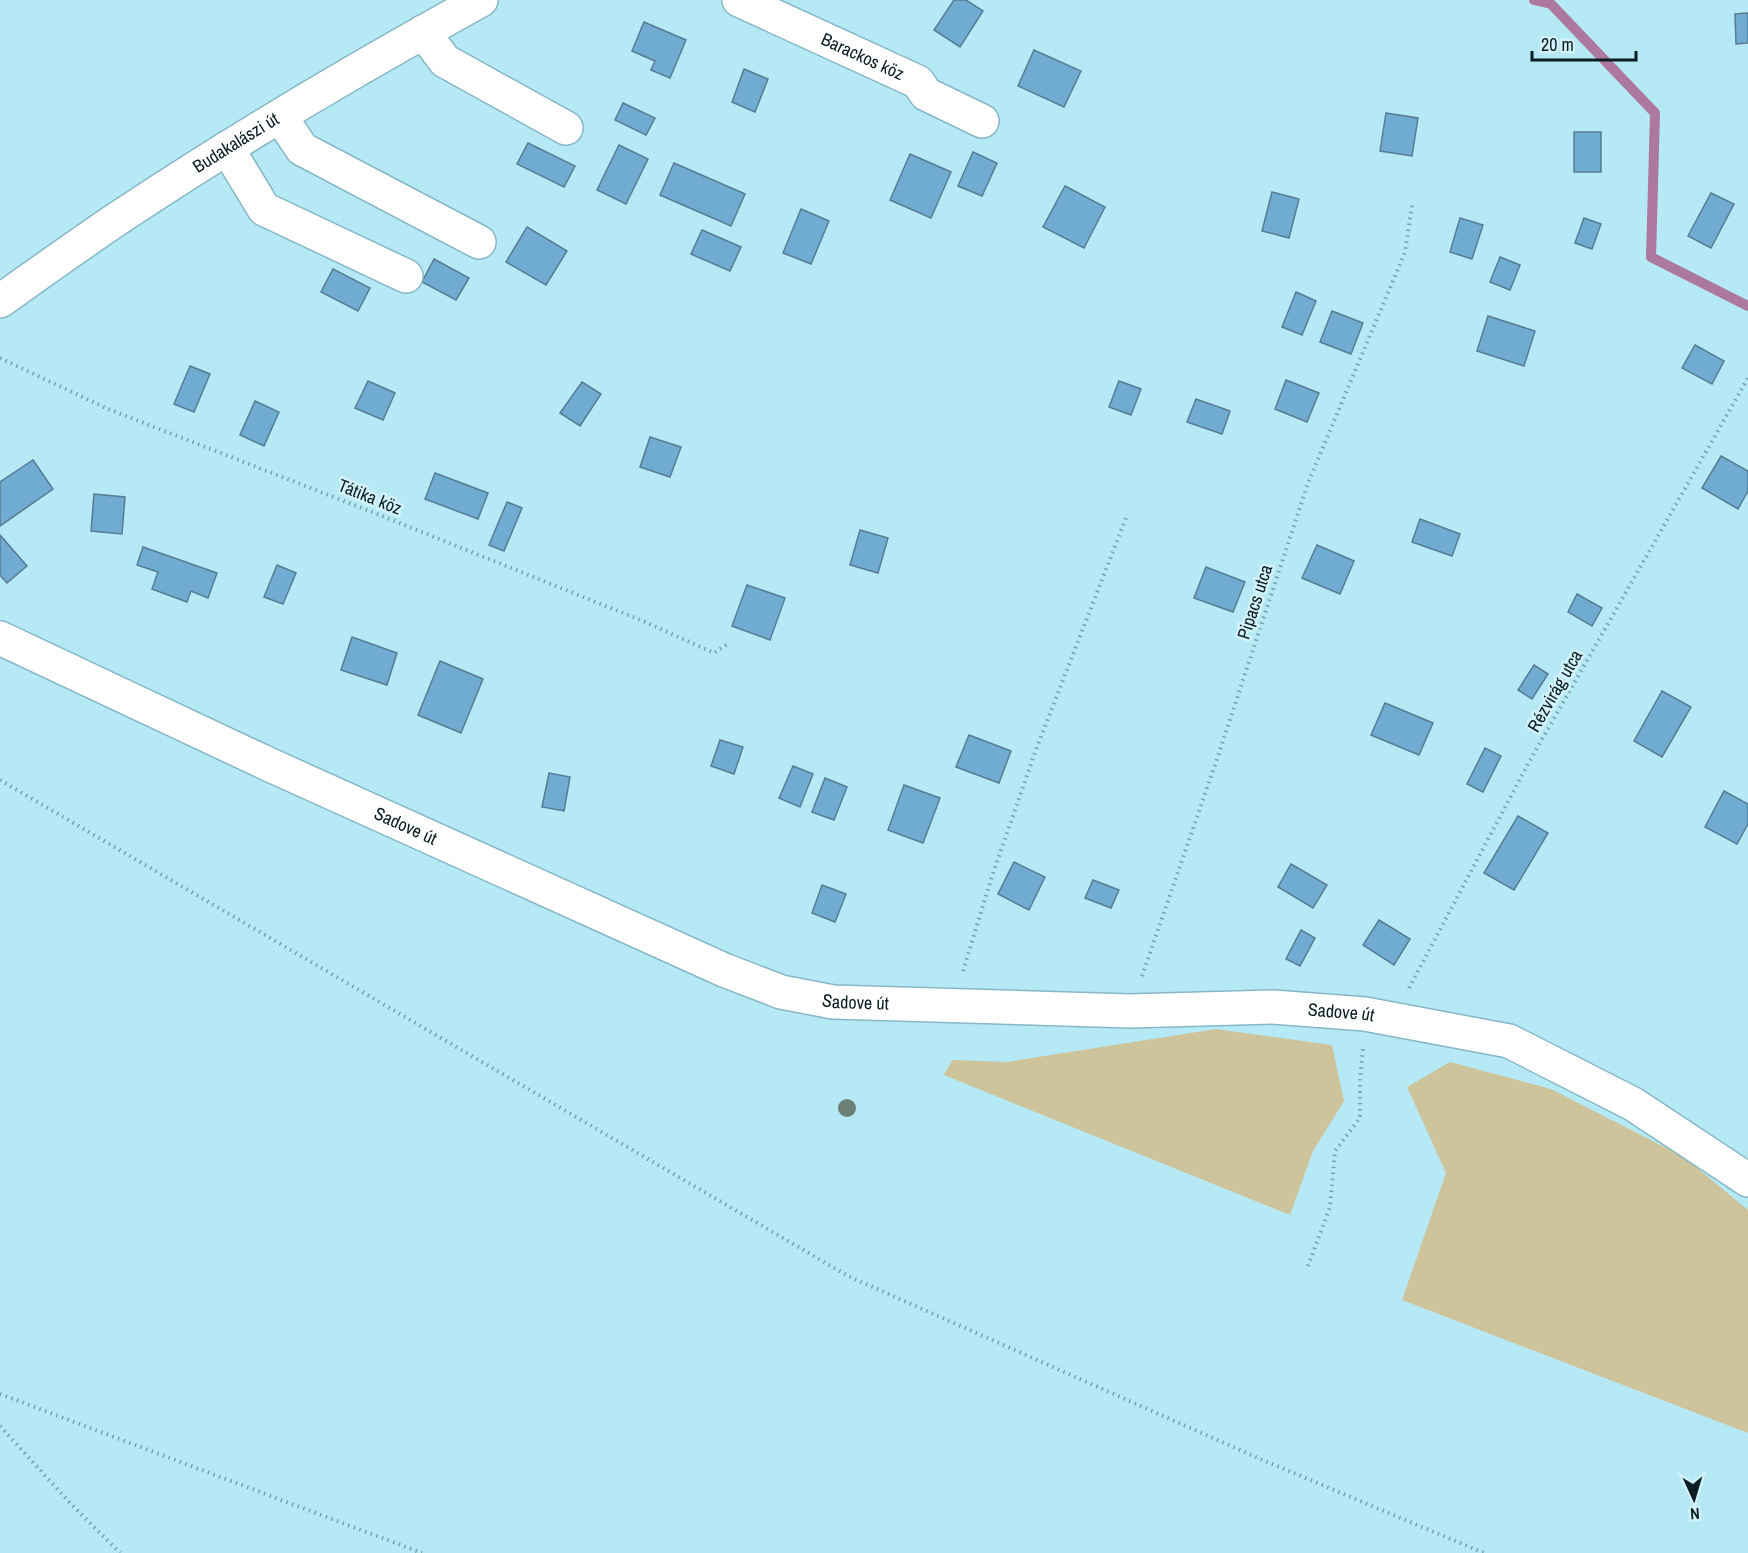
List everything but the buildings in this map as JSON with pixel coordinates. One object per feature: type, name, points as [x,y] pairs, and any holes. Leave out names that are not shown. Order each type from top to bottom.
[{"type":"street","name":"Budakalászi út","points":[[0,301],[122,216],[227,148],[481,0]]},
{"type":"street","name":"Barackos köz","points":[[739,0],[918,82],[926,94],[982,121]]},
{"type":"street","points":[[423,32],[445,61],[566,128]]},
{"type":"street","points":[[280,116],[302,149],[479,242]]},
{"type":"street","points":[[227,148],[264,209],[406,276]]},
{"type":"street","name":"Sadove út","points":[[0,638],[268,764],[724,970],[781,992],[833,1002],[1130,1011],[1273,1007],[1375,1016],[1509,1041],[1633,1104],[1748,1180]]},
{"type":"path","name":"Pipacs utca","points":[[1130,1011],[1215,765],[1308,483],[1405,252],[1412,205]]},
{"type":"path","name":"Tátika köz","points":[[0,358],[108,409],[643,621],[714,653],[728,644]]},
{"type":"path","name":"Rézvirág utca","points":[[1375,1016],[1405,996],[1528,764],[1748,378]]},
{"type":"path","points":[[952,1005],[992,876],[1037,747],[1126,518]]},
{"type":"path","points":[[0,780],[848,1276],[1258,1458],[1484,1553]]},
{"type":"path","points":[[1308,1266],[1330,1207],[1335,1151],[1360,1118],[1360,1080],[1375,1016]]},
{"type":"path","points":[[0,1394],[422,1553]]},
{"type":"path","points":[[0,1426],[71,1504],[120,1553]]},
{"type":"shaded area","points":[[1216,1029],[1332,1045],[1344,1101],[1313,1151],[1290,1215],[944,1075],[952,1060],[1007,1062]]},
{"type":"shaded area","points":[[1450,1062],[1551,1089],[1684,1157],[1748,1210],[1748,1433],[1402,1300],[1446,1173],[1407,1087]]},
{"type":"waterway","points":[[1534,0],[1551,4],[1655,113],[1651,257],[1748,306]]}]
